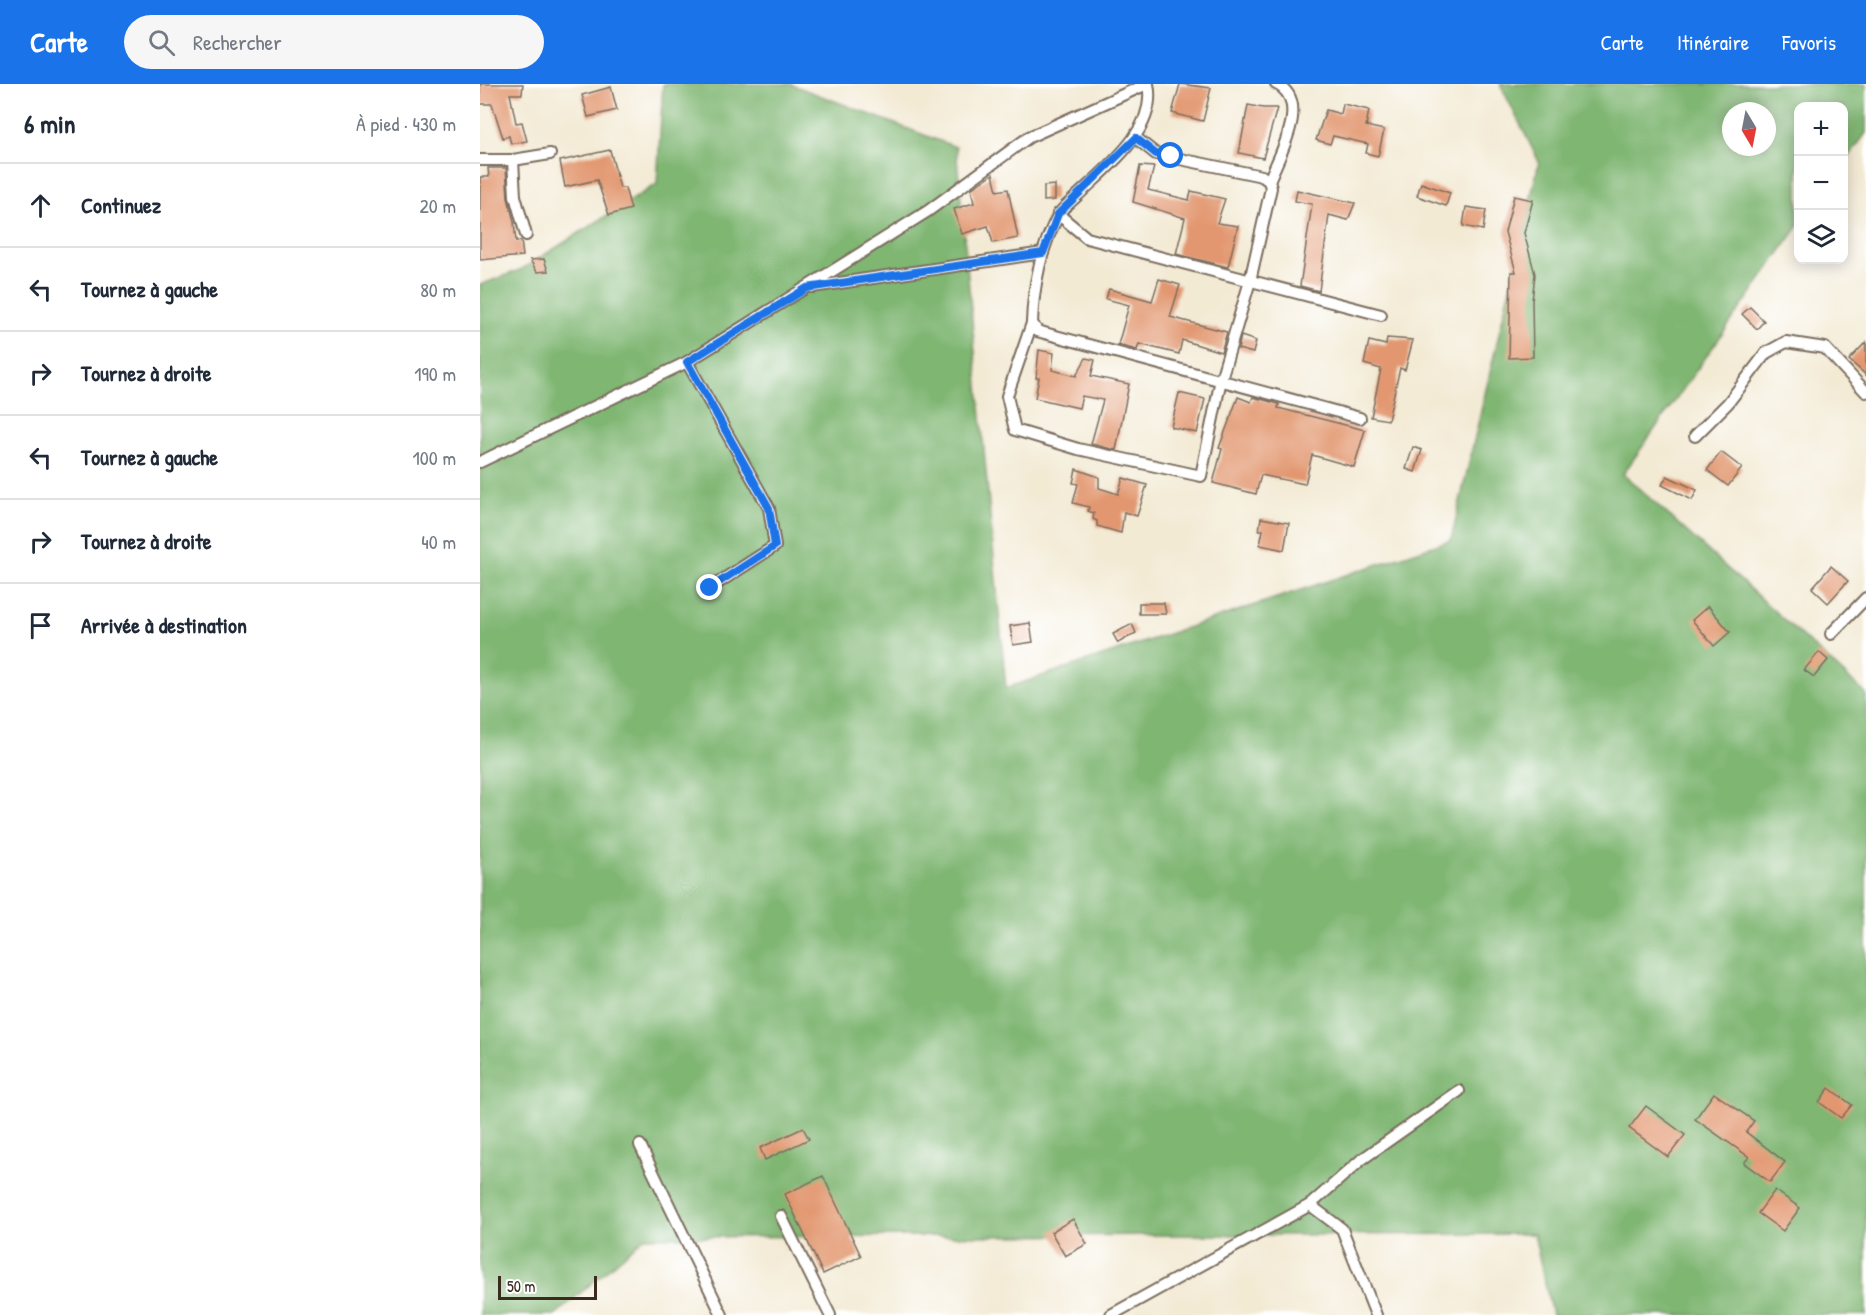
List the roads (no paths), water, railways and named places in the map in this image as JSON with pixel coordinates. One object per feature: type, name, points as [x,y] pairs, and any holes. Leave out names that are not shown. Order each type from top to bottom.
[{"type":"street","points":[[480,462],[687,362],[928,211],[1029,137],[1148,84],[1150,93],[1136,138],[1058,214],[1043,253],[1032,323],[1006,396],[1015,430],[1078,449],[1201,476],[1221,378],[1250,281],[1271,197],[1269,181],[1294,116],[1292,101],[1285,88],[1276,84]]},
{"type":"street","points":[[1136,138],[1156,154],[1262,176],[1269,181]]},
{"type":"street","points":[[480,160],[513,160],[550,154]]},
{"type":"street","points":[[513,160],[515,196],[526,235]]},
{"type":"street","points":[[1058,214],[1087,238],[1381,315]]},
{"type":"street","points":[[807,288],[1043,253]]},
{"type":"street","points":[[1032,323],[1037,331],[1221,378],[1360,418]]},
{"type":"street","points":[[1695,436],[1728,403],[1766,353],[1786,342],[1825,348],[1866,392]]},
{"type":"street","points":[[687,362],[769,508],[775,546],[710,588]]},
{"type":"street","points":[[1831,634],[1866,598]]},
{"type":"street","points":[[1112,1315],[1310,1205],[1361,1160],[1459,1091]]},
{"type":"street","points":[[640,1145],[722,1315]]},
{"type":"street","points":[[1310,1205],[1342,1229],[1376,1315]]},
{"type":"street","points":[[781,1216],[830,1315]]}]
